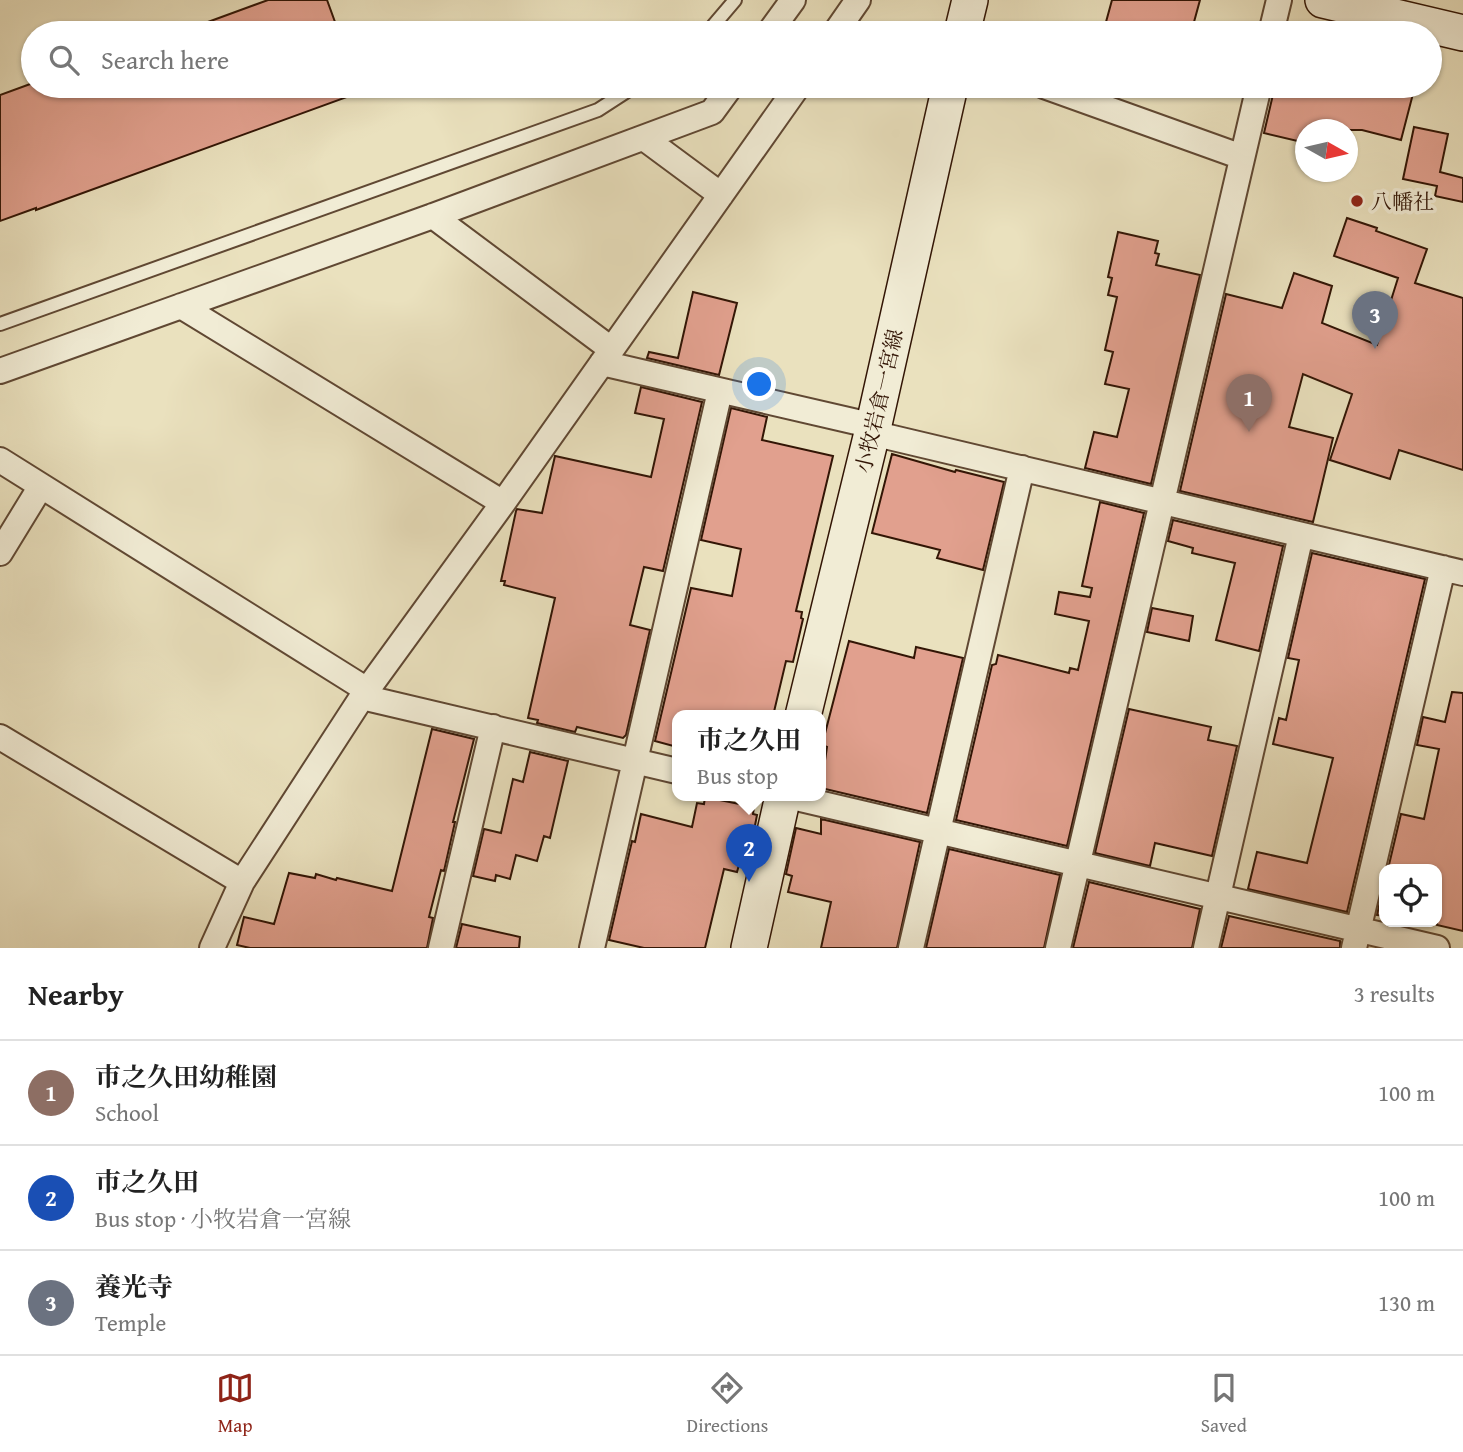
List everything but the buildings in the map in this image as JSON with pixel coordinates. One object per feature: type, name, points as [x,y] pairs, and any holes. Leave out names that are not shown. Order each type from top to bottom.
[{"type":"main road","points":[[965,21],[970,0]]},
{"type":"main road","points":[[1323,0],[1412,21]]},
{"type":"main road","points":[[1442,28],[1463,33]]},
{"type":"main road","name":"小牧岩倉一宮線","points":[[804,710],[873,429],[947,98]]},
{"type":"main road","points":[[749,948],[784,801]]},
{"type":"street","points":[[778,21],[793,0]]},
{"type":"street","points":[[843,21],[858,0]]},
{"type":"street","points":[[1274,21],[1279,0]]},
{"type":"street","points":[[0,371],[644,138],[712,112],[722,98]]},
{"type":"street","points":[[212,948],[242,883],[364,693],[503,503],[790,98]]},
{"type":"street","points":[[1077,98],[1242,157]]},
{"type":"street","points":[[1058,948],[1256,98]]},
{"type":"street","points":[[644,138],[721,195]]},
{"type":"street","points":[[433,216],[606,356],[720,391],[1022,468],[1453,571],[1357,939]]},
{"type":"street","points":[[181,306],[503,503]]},
{"type":"street","points":[[592,948],[720,391]]},
{"type":"street","points":[[0,460],[364,693],[672,770]]},
{"type":"street","points":[[911,948],[1022,468]]},
{"type":"street","points":[[0,554],[41,486]]},
{"type":"street","points":[[1206,948],[1301,535]]},
{"type":"street","points":[[441,948],[493,727]]},
{"type":"street","points":[[0,737],[242,883]]},
{"type":"street","points":[[806,801],[1218,897],[1357,939],[1437,948]]},
{"type":"lane","points":[[717,21],[734,0]]},
{"type":"lane","points":[[0,324],[598,110],[616,98]]},
{"type":"place","name":"八幡社","points":[[1357,201]]},
{"type":"place","name":"養光寺","points":[[1375,349]]},
{"type":"place","name":"市之久田幼稚園","points":[[1249,432]]},
{"type":"place","name":"市之久田","points":[[749,882]]}]
